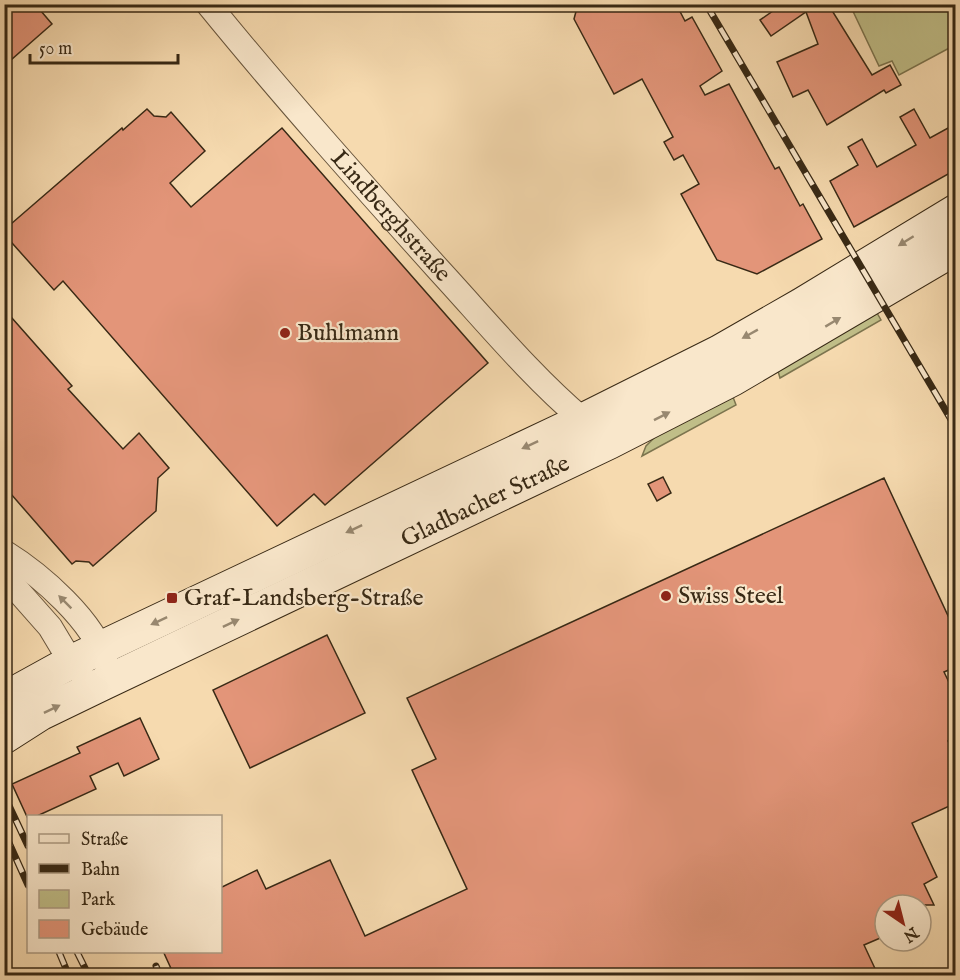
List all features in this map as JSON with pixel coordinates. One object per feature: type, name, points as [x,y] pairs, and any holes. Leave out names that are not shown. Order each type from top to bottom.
[{"type":"main road","name":"Gladbacher Straße","points":[[4,699],[71,662],[583,420],[719,352],[956,211]]},
{"type":"main road","name":"Gladbacher Straße","points":[[4,737],[40,714],[610,442],[752,368],[956,248]]},
{"type":"main road","points":[[583,420],[610,442]]},
{"type":"street","name":"Lindberghstraße","points":[[208,4],[242,47],[408,236],[551,393],[583,420]]},
{"type":"street","points":[[4,552],[24,564],[77,614],[102,648],[107,666],[102,684],[85,678],[71,662],[50,627],[4,575]]},
{"type":"green space","points":[[850,5],[955,5],[955,45],[899,75],[892,61],[879,66]]},
{"type":"green space","points":[[877,313],[881,320],[780,378],[778,371]]},
{"type":"green space","points":[[733,397],[736,405],[642,456],[646,446],[656,436]]},
{"type":"building","points":[[4,4],[35,4],[52,24],[4,66]]},
{"type":"building","points":[[578,4],[676,4],[685,21],[692,17],[722,71],[700,86],[705,95],[729,84],[775,169],[779,167],[800,206],[803,204],[822,239],[757,274],[717,260],[681,194],[699,184],[683,155],[674,160],[664,142],[673,137],[642,79],[614,94],[574,19]]},
{"type":"building","points":[[783,4],[828,4],[872,75],[890,65],[901,85],[886,93],[884,90],[827,125],[808,90],[793,97],[777,62],[818,44],[806,12],[771,36],[760,20]]},
{"type":"building","name":"Buhlmann","points":[[147,109],[154,116],[166,117],[171,112],[205,151],[170,183],[191,207],[282,128],[488,363],[325,505],[314,494],[277,526],[63,281],[54,290],[4,234],[4,230]]},
{"type":"building","points":[[914,109],[930,138],[948,128],[956,142],[956,167],[949,171],[950,173],[854,227],[830,181],[858,165],[848,147],[862,139],[877,167],[916,145],[900,117]]},
{"type":"building","points":[[4,309],[72,386],[68,389],[123,449],[139,433],[169,468],[158,478],[156,511],[93,566],[89,562],[76,561],[72,564],[4,486]]},
{"type":"building","points":[[663,477],[671,493],[657,501],[648,484]]},
{"type":"building","points":[[884,478],[956,633],[956,667],[944,672],[956,697],[956,738],[948,741],[956,758],[956,803],[912,823],[937,877],[924,884],[928,893],[873,893],[873,941],[864,945],[878,975],[174,975],[164,953],[222,953],[222,887],[257,870],[266,889],[330,860],[365,936],[467,889],[412,770],[436,759],[407,698]]},
{"type":"building","points":[[327,635],[365,713],[250,768],[213,690]]},
{"type":"building","points":[[140,718],[159,759],[124,776],[118,763],[90,776],[96,789],[39,815],[27,817],[12,784],[80,753],[77,747]]},
{"type":"railway","points":[[706,4],[956,428]]},
{"type":"railway","points":[[4,795],[27,844]]},
{"type":"railway","points":[[5,834],[27,883]]},
{"type":"railway","points":[[59,953],[69,976]]},
{"type":"railway","points":[[78,953],[89,976]]},
{"type":"railway","points":[[156,966],[160,976]]},
{"type":"railway","points":[[954,976],[956,971]]},
{"type":"place","name":"Buhlmann","points":[[285,333]]},
{"type":"place","name":"Swiss Steel","points":[[666,596]]},
{"type":"place","name":"Graf-Landsberg-Straße","points":[[172,598]]}]
